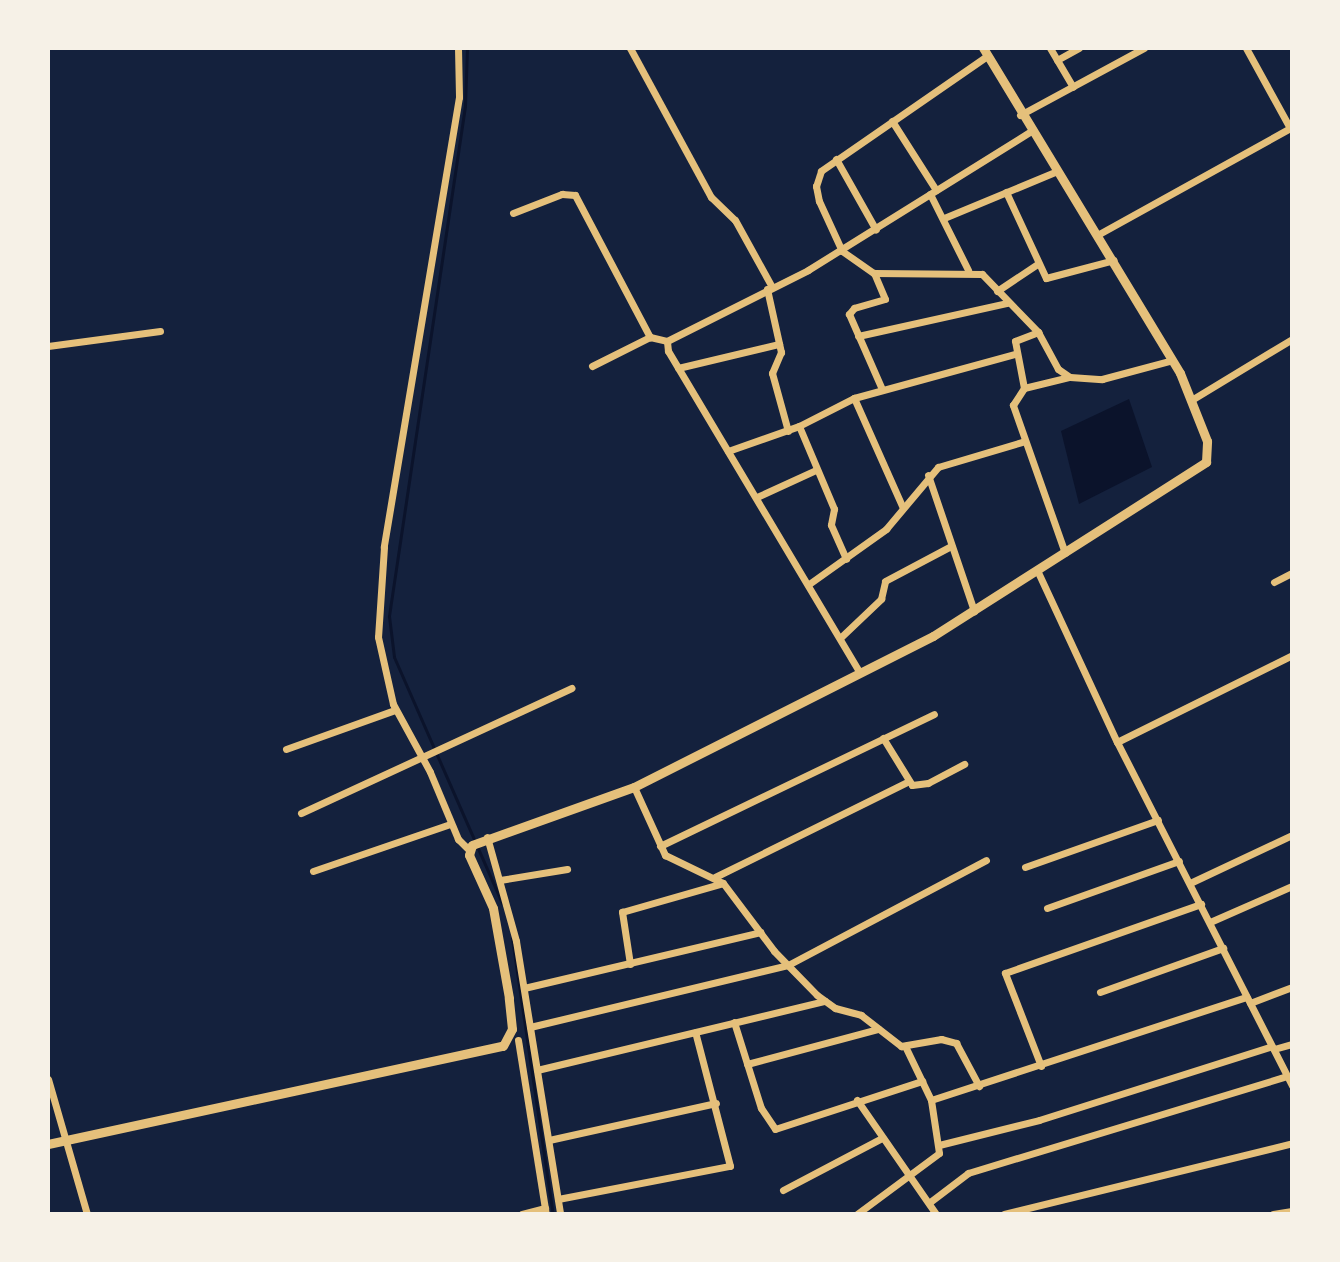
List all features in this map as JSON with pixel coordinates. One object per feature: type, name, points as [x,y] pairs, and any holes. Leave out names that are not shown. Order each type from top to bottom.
[{"type":"street","points":[[458,48],[459,97],[384,547],[378,637],[380,665],[395,710],[427,759],[450,824],[470,847],[493,908],[509,998],[522,1040],[546,1211],[522,1214]]},
{"type":"street","points":[[630,48],[711,197],[735,220],[769,288],[781,356],[772,373],[788,431]]},
{"type":"street","points":[[1050,48],[1073,87]]},
{"type":"street","points":[[1057,60],[1079,48]]},
{"type":"street","points":[[1020,115],[1144,48]]},
{"type":"street","points":[[1099,234],[1291,128],[1246,48]]},
{"type":"street","points":[[470,847],[485,838],[634,787],[860,673],[974,611],[1206,462],[1210,452],[1193,399],[1173,360],[1099,234],[1030,132],[985,52],[836,159],[821,171],[816,186],[842,251],[874,273],[897,276],[968,270],[982,274],[1038,332],[1058,369],[1070,377]]},
{"type":"street","points":[[892,121],[933,192],[968,270]]},
{"type":"street","points":[[592,366],[650,337],[667,341],[842,251],[1030,132]]},
{"type":"street","points":[[836,159],[876,230]]},
{"type":"street","points":[[944,218],[1055,172]]},
{"type":"street","points":[[1006,192],[1036,265],[1051,278],[1114,260]]},
{"type":"street","points":[[513,213],[562,194],[575,195],[650,337]]},
{"type":"street","points":[[997,291],[1036,265]]},
{"type":"street","points":[[874,273],[886,297],[850,310],[882,389]]},
{"type":"street","points":[[858,336],[1007,303]]},
{"type":"street","points":[[48,346],[160,331]]},
{"type":"street","points":[[1024,388],[1015,354],[1017,338],[1038,332]]},
{"type":"street","points":[[1193,399],[1292,339]]},
{"type":"street","points":[[667,341],[678,368],[860,673]]},
{"type":"street","points":[[678,368],[779,344]]},
{"type":"street","points":[[728,451],[788,431],[854,398],[1015,354]]},
{"type":"street","points":[[1065,553],[1022,442],[1013,405],[1024,388],[1070,377],[1102,379],[1173,360]]},
{"type":"street","points":[[854,398],[903,508]]},
{"type":"street","points":[[799,426],[846,559]]},
{"type":"street","points":[[809,584],[876,539],[928,475],[946,462],[1022,442]]},
{"type":"street","points":[[757,497],[816,470]]},
{"type":"street","points":[[928,475],[974,611]]},
{"type":"street","points":[[840,638],[881,599],[885,581],[951,546]]},
{"type":"street","points":[[1037,570],[1117,742],[1292,1086]]},
{"type":"street","points":[[1274,582],[1292,573]]},
{"type":"street","points":[[1117,742],[1292,655]]},
{"type":"street","points":[[301,813],[427,759],[572,688]]},
{"type":"street","points":[[286,749],[395,710]]},
{"type":"street","points":[[660,846],[934,714]]},
{"type":"street","points":[[883,738],[907,782]]},
{"type":"street","points":[[715,877],[907,782],[923,785],[964,764]]},
{"type":"street","points":[[634,787],[660,846],[671,860],[723,883],[788,965],[825,1001],[858,1013],[905,1046],[931,1100],[939,1145],[936,1157],[857,1214]]},
{"type":"street","points":[[1025,867],[1158,820]]},
{"type":"street","points":[[313,871],[450,824]]},
{"type":"street","points":[[1190,883],[1292,835]]},
{"type":"street","points":[[48,1144],[489,1051],[522,1040],[530,1027],[524,988],[500,880],[485,838]]},
{"type":"street","points":[[530,1027],[788,965],[986,860]]},
{"type":"street","points":[[1047,908],[1179,861]]},
{"type":"street","points":[[500,880],[567,869]]},
{"type":"street","points":[[630,964],[622,912],[723,883]]},
{"type":"street","points":[[1210,922],[1292,886]]},
{"type":"street","points":[[1041,1066],[1005,973],[1201,904]]},
{"type":"street","points":[[524,988],[760,932]]},
{"type":"street","points":[[1100,992],[1223,948]]},
{"type":"street","points":[[931,1100],[1292,987]]},
{"type":"street","points":[[537,1070],[825,1001]]},
{"type":"street","points":[[734,1022],[766,1120],[775,1129],[922,1081]]},
{"type":"street","points":[[747,1064],[878,1029]]},
{"type":"street","points":[[558,1199],[727,1168],[732,1157],[695,1032]]},
{"type":"street","points":[[905,1046],[941,1039],[956,1043],[979,1086]]},
{"type":"street","points":[[522,1040],[537,1070],[560,1214]]},
{"type":"street","points":[[939,1145],[1039,1120],[1292,1044]]},
{"type":"street","points":[[930,1202],[968,1173],[1287,1076]]},
{"type":"street","points":[[48,1079],[86,1212],[75,1214]]},
{"type":"street","points":[[857,1100],[936,1214]]},
{"type":"street","points":[[549,1140],[716,1103]]},
{"type":"street","points":[[783,1190],[882,1138]]},
{"type":"street","points":[[1004,1214],[1292,1143]]},
{"type":"street","points":[[1273,1214],[1292,1211]]},
{"type":"water","points":[[1129,399],[1152,467],[1079,504],[1061,431]]},
{"type":"waterway","points":[[467,48],[465,106],[389,616],[394,657],[502,903]]},
{"type":"waterway","points":[[512,938],[553,1214]]}]
